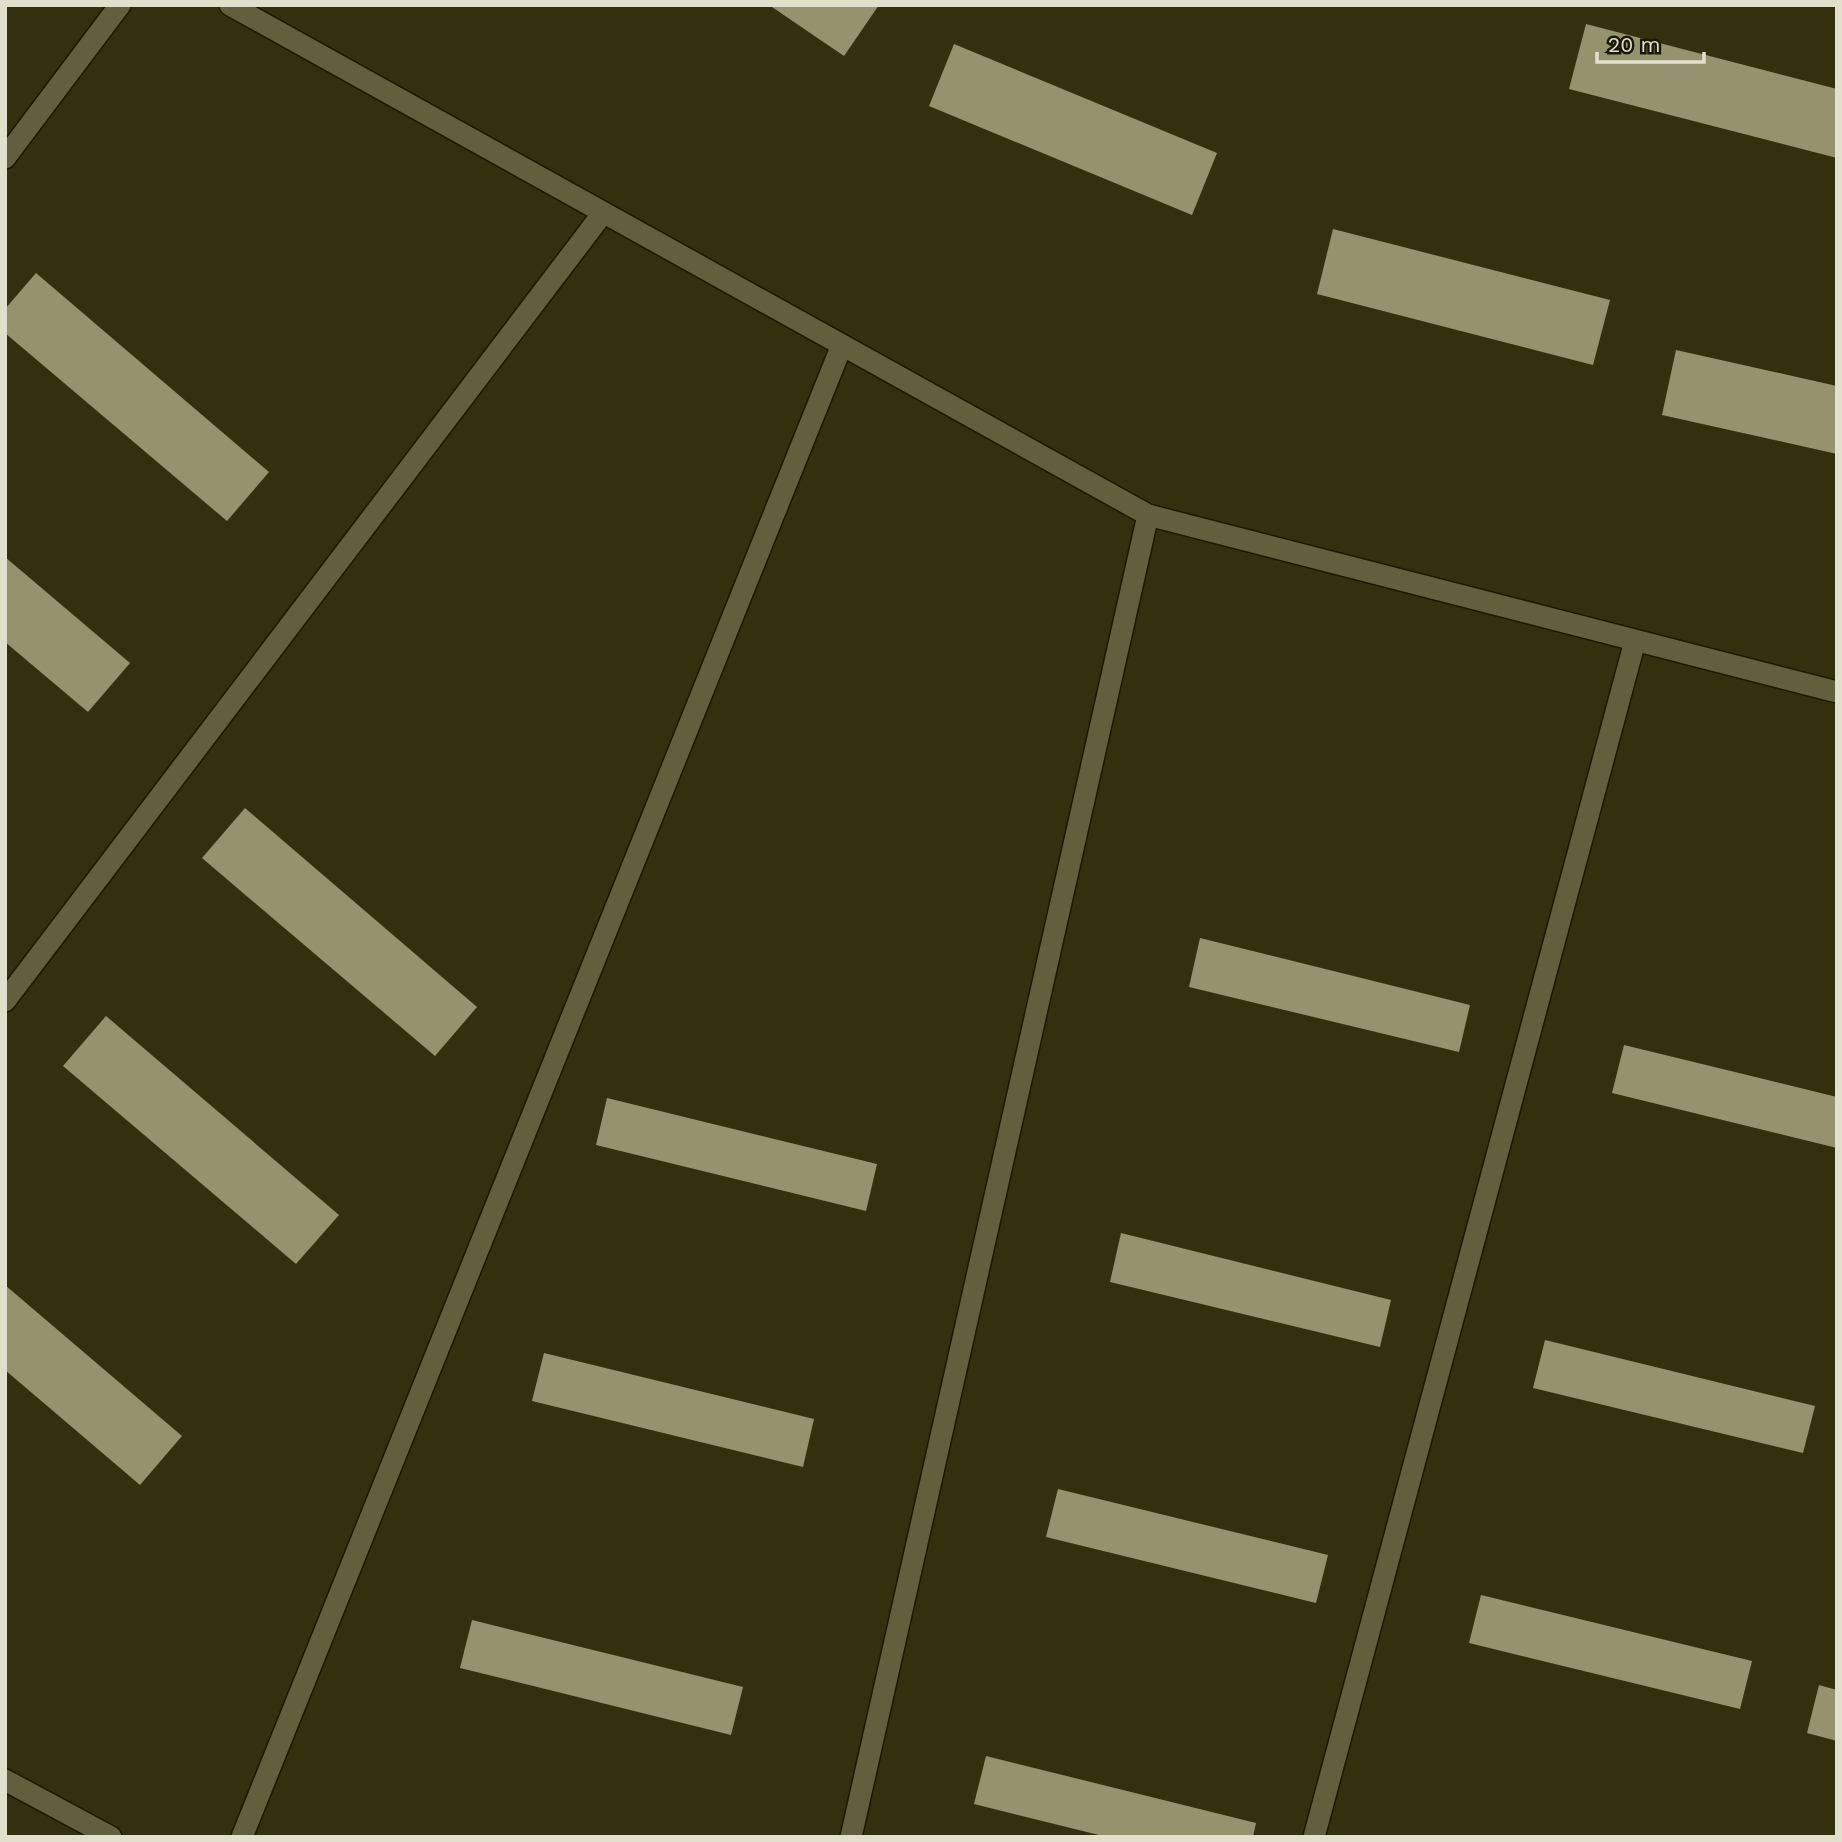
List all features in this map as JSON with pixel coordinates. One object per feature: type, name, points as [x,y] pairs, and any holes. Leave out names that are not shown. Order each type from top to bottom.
[{"type":"street","points":[[5,158],[120,5]]},
{"type":"street","points":[[230,5],[1147,515],[1837,692]]},
{"type":"street","points":[[5,1001],[603,213]]},
{"type":"street","points":[[242,1837],[842,345]]},
{"type":"street","points":[[851,1837],[1147,515]]},
{"type":"street","points":[[1314,1837],[1635,640]]},
{"type":"street","points":[[5,1780],[111,1837]]},
{"type":"building","points":[[769,5],[879,5],[844,56]]},
{"type":"building","points":[[1586,24],[1837,89],[1837,158],[1569,89]]},
{"type":"building","points":[[954,44],[1217,153],[1192,215],[929,106]]},
{"type":"building","points":[[1333,229],[1610,300],[1593,365],[1317,294]]},
{"type":"building","points":[[36,273],[269,472],[227,521],[5,333],[5,309]]},
{"type":"building","points":[[1676,350],[1837,386],[1837,454],[1662,415]]},
{"type":"building","points":[[5,557],[130,663],[88,712],[5,642]]},
{"type":"building","points":[[245,808],[477,1007],[435,1056],[202,858]]},
{"type":"building","points":[[1200,938],[1470,1005],[1459,1052],[1189,987]]},
{"type":"building","points":[[106,1016],[339,1215],[296,1264],[63,1066]]},
{"type":"building","points":[[1624,1045],[1837,1097],[1837,1148],[1612,1093]]},
{"type":"building","points":[[607,1098],[877,1164],[866,1211],[596,1145]]},
{"type":"building","points":[[1121,1233],[1391,1300],[1380,1347],[1110,1282]]},
{"type":"building","points":[[5,1285],[182,1436],[140,1485],[5,1370]]},
{"type":"building","points":[[1545,1340],[1815,1406],[1803,1453],[1533,1388]]},
{"type":"building","points":[[544,1353],[814,1419],[803,1467],[532,1401]]},
{"type":"building","points":[[1058,1489],[1328,1555],[1316,1603],[1046,1537]]},
{"type":"building","points":[[1481,1595],[1752,1661],[1740,1709],[1469,1643]]},
{"type":"building","points":[[472,1620],[743,1687],[731,1735],[460,1668]]},
{"type":"building","points":[[1819,1685],[1837,1690],[1837,1741],[1807,1733]]},
{"type":"building","points":[[986,1756],[1256,1823],[1253,1837],[1107,1837],[974,1804]]}]
